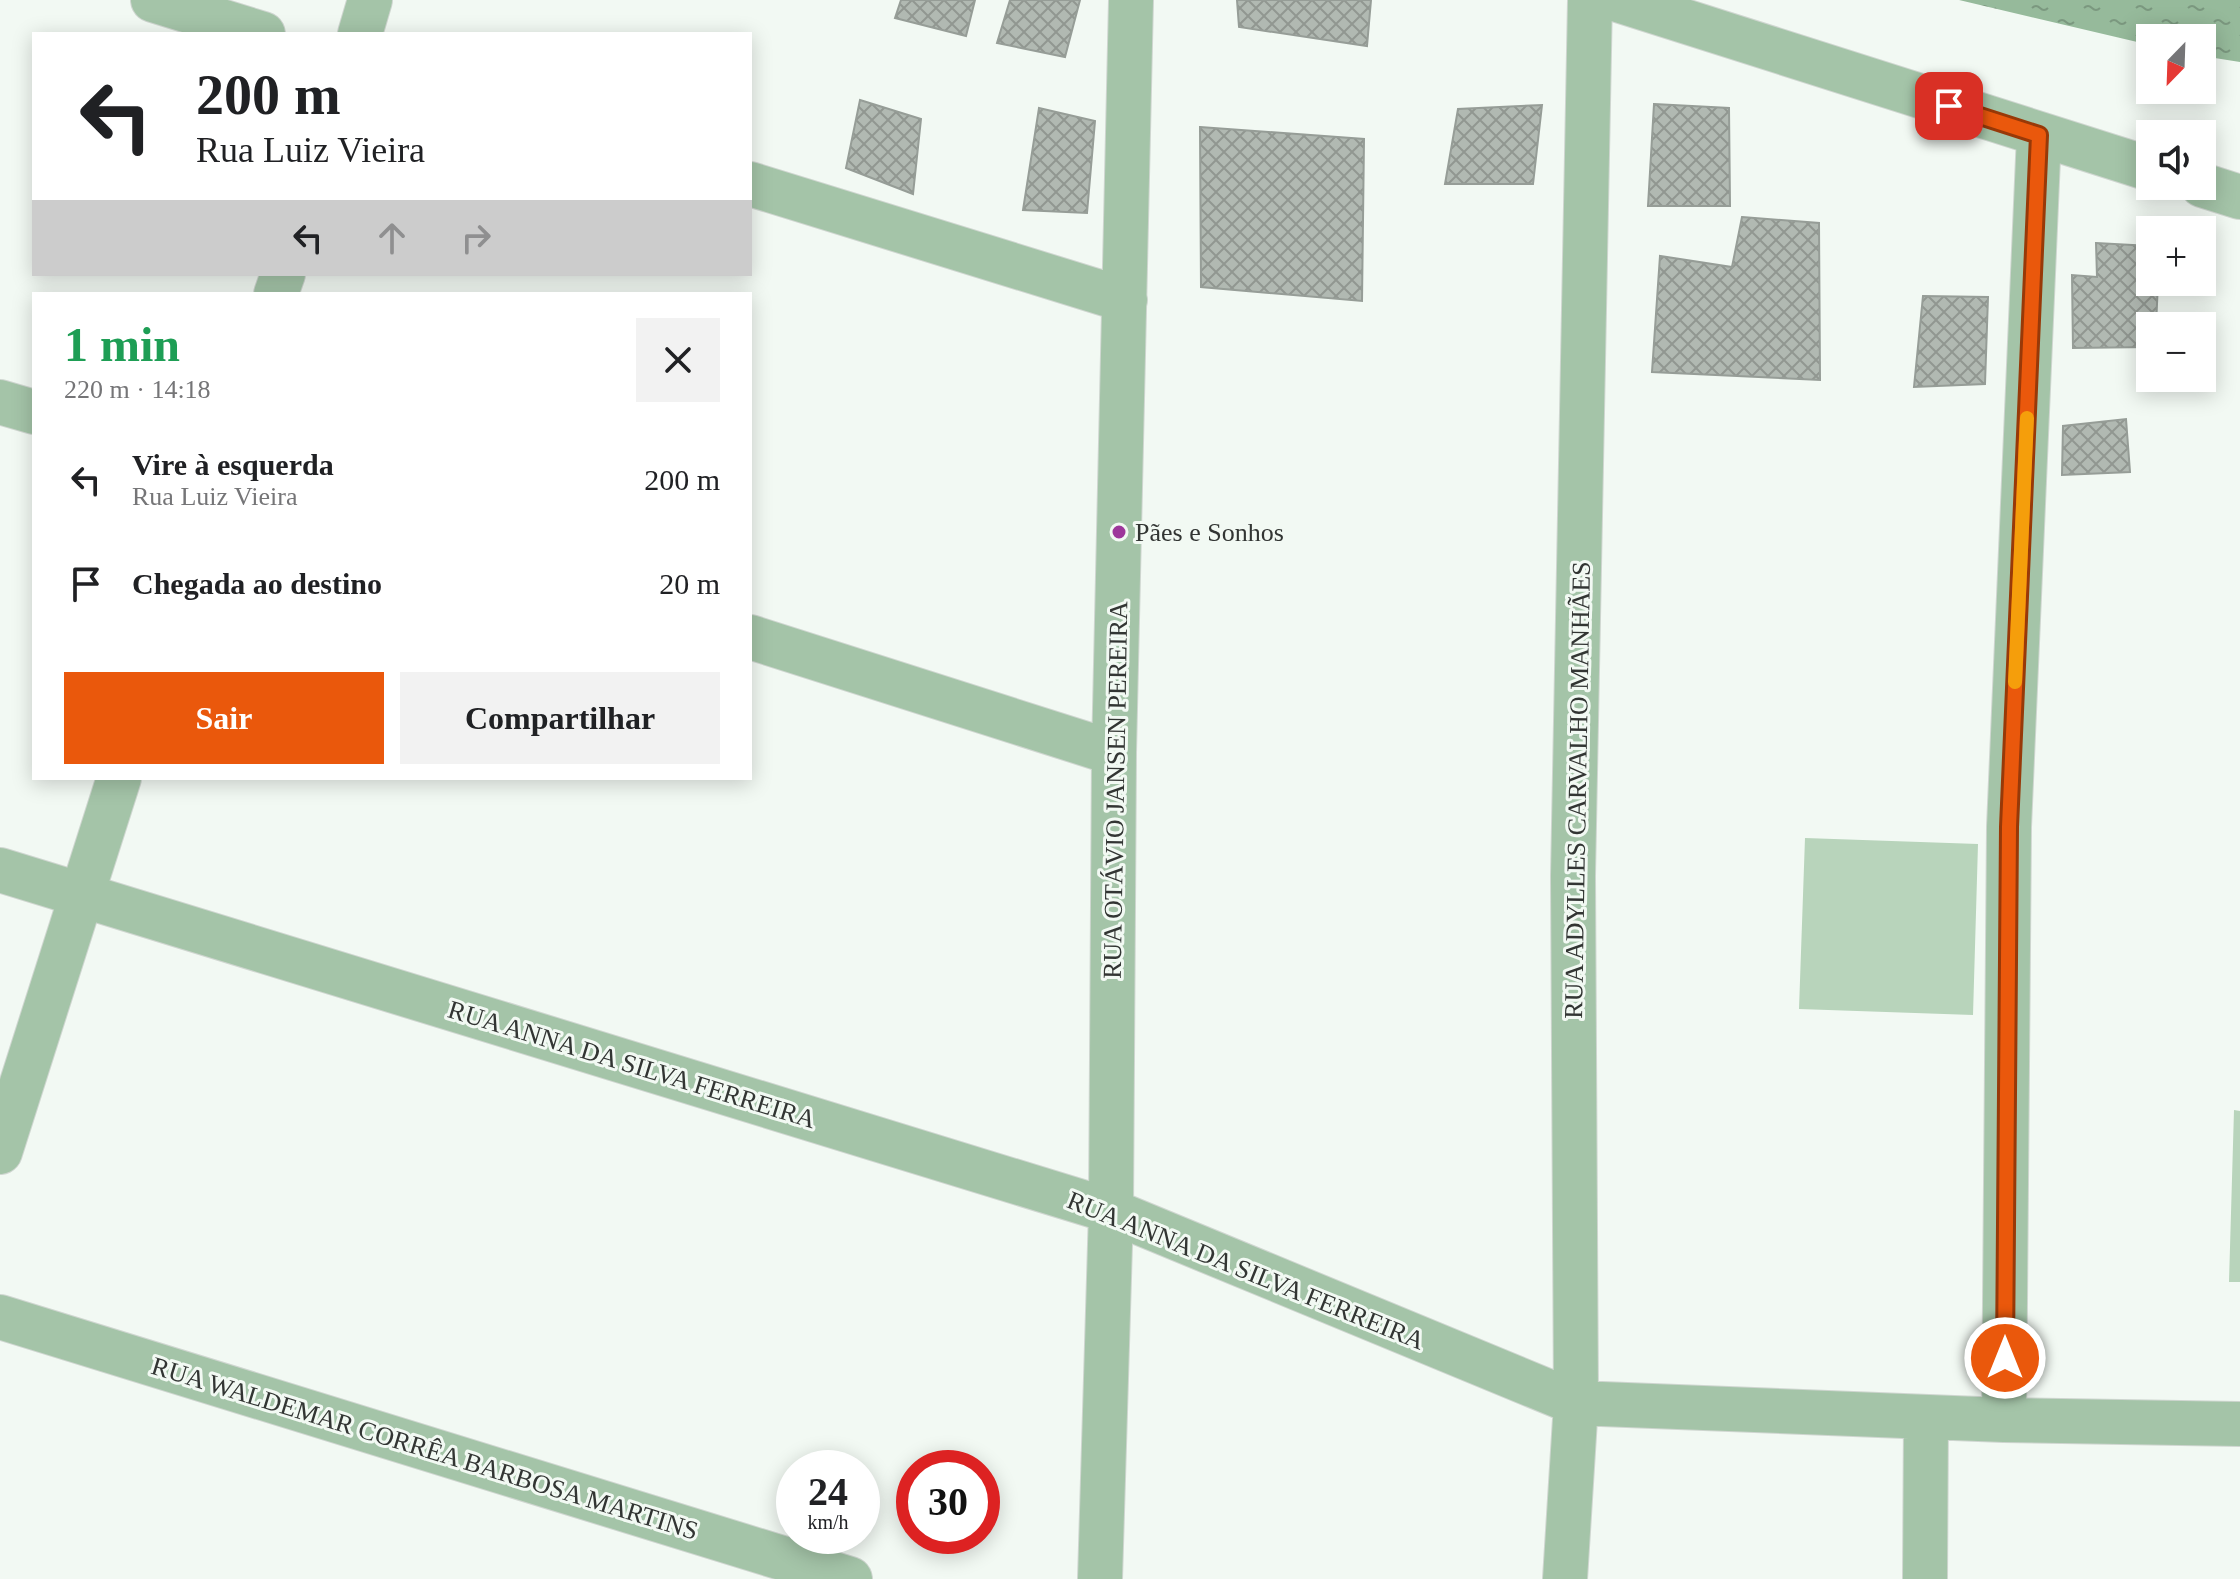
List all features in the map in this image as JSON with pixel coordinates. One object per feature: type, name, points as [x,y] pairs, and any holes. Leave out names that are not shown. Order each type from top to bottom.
[{"type":"street","points":[[153,0],[257,32]]},
{"type":"street","points":[[361,32],[370,0]]},
{"type":"street","name":"RUA OTÁVIO JANSEN PEREIRA","points":[[1100,1579],[1111,1211],[1114,753],[1131,0]]},
{"type":"street","name":"RUA ADYLLES CARVALHO MANHÃES","points":[[1565,1579],[1576,1403],[1573,876],[1590,0]]},
{"type":"street","points":[[1618,0],[2136,165]]},
{"type":"street","points":[[2004,1420],[2009,827],[2039,135]]},
{"type":"street","points":[[752,185],[1125,300]]},
{"type":"street","points":[[2216,189],[2240,197]]},
{"type":"street","points":[[0,402],[32,411]]},
{"type":"street","points":[[752,638],[1114,753]]},
{"type":"street","points":[[0,1152],[118,780]]},
{"type":"street","name":"RUA ANNA DA SILVA FERREIRA","points":[[0,870],[1111,1211],[1576,1403],[2004,1420],[2240,1424]]},
{"type":"street","name":"RUA WALDEMAR CORRÊA BARBOSA MARTINS","points":[[0,1317],[850,1579]]},
{"type":"street","points":[[1925,1579],[1926,1417]]},
{"type":"shaded area","points":[[1805,838],[1978,844],[1973,1015],[1799,1009]]},
{"type":"shaded area","points":[[2234,1110],[2240,1111],[2240,1282],[2229,1282]]},
{"type":"water","points":[[1959,0],[2240,0],[2240,62],[2216,58],[2216,24],[2136,24],[2136,42]]},
{"type":"building","points":[[901,0],[975,0],[966,36],[895,18]]},
{"type":"building","points":[[1010,0],[1080,0],[1065,57],[997,43]]},
{"type":"building","points":[[1237,0],[1371,0],[1367,46],[1239,27]]},
{"type":"building","points":[[860,100],[921,119],[913,194],[846,168]]},
{"type":"building","points":[[1654,104],[1729,108],[1730,206],[1648,206]]},
{"type":"building","points":[[1542,105],[1533,184],[1445,184],[1458,109]]},
{"type":"building","points":[[1039,108],[1095,121],[1087,213],[1023,210]]},
{"type":"building","points":[[1200,127],[1364,139],[1362,301],[1201,287]]},
{"type":"building","points":[[1742,217],[1819,223],[1820,380],[1652,372],[1660,256],[1732,267]]},
{"type":"building","points":[[2096,243],[2136,245],[2136,296],[2157,296],[2157,312],[2136,312],[2136,347],[2073,348],[2072,275],[2097,277]]},
{"type":"building","points":[[1923,296],[1988,297],[1985,384],[1914,387]]},
{"type":"building","points":[[2126,419],[2130,472],[2062,475],[2063,426]]},
{"type":"slow traffic","points":[[2015,682],[2027,418]]},
{"type":"place","name":"Pães e Sonhos","points":[[1119,532]]},
{"type":"route","points":[[1949,106],[2039,135],[2009,827],[2005,1358]]}]
